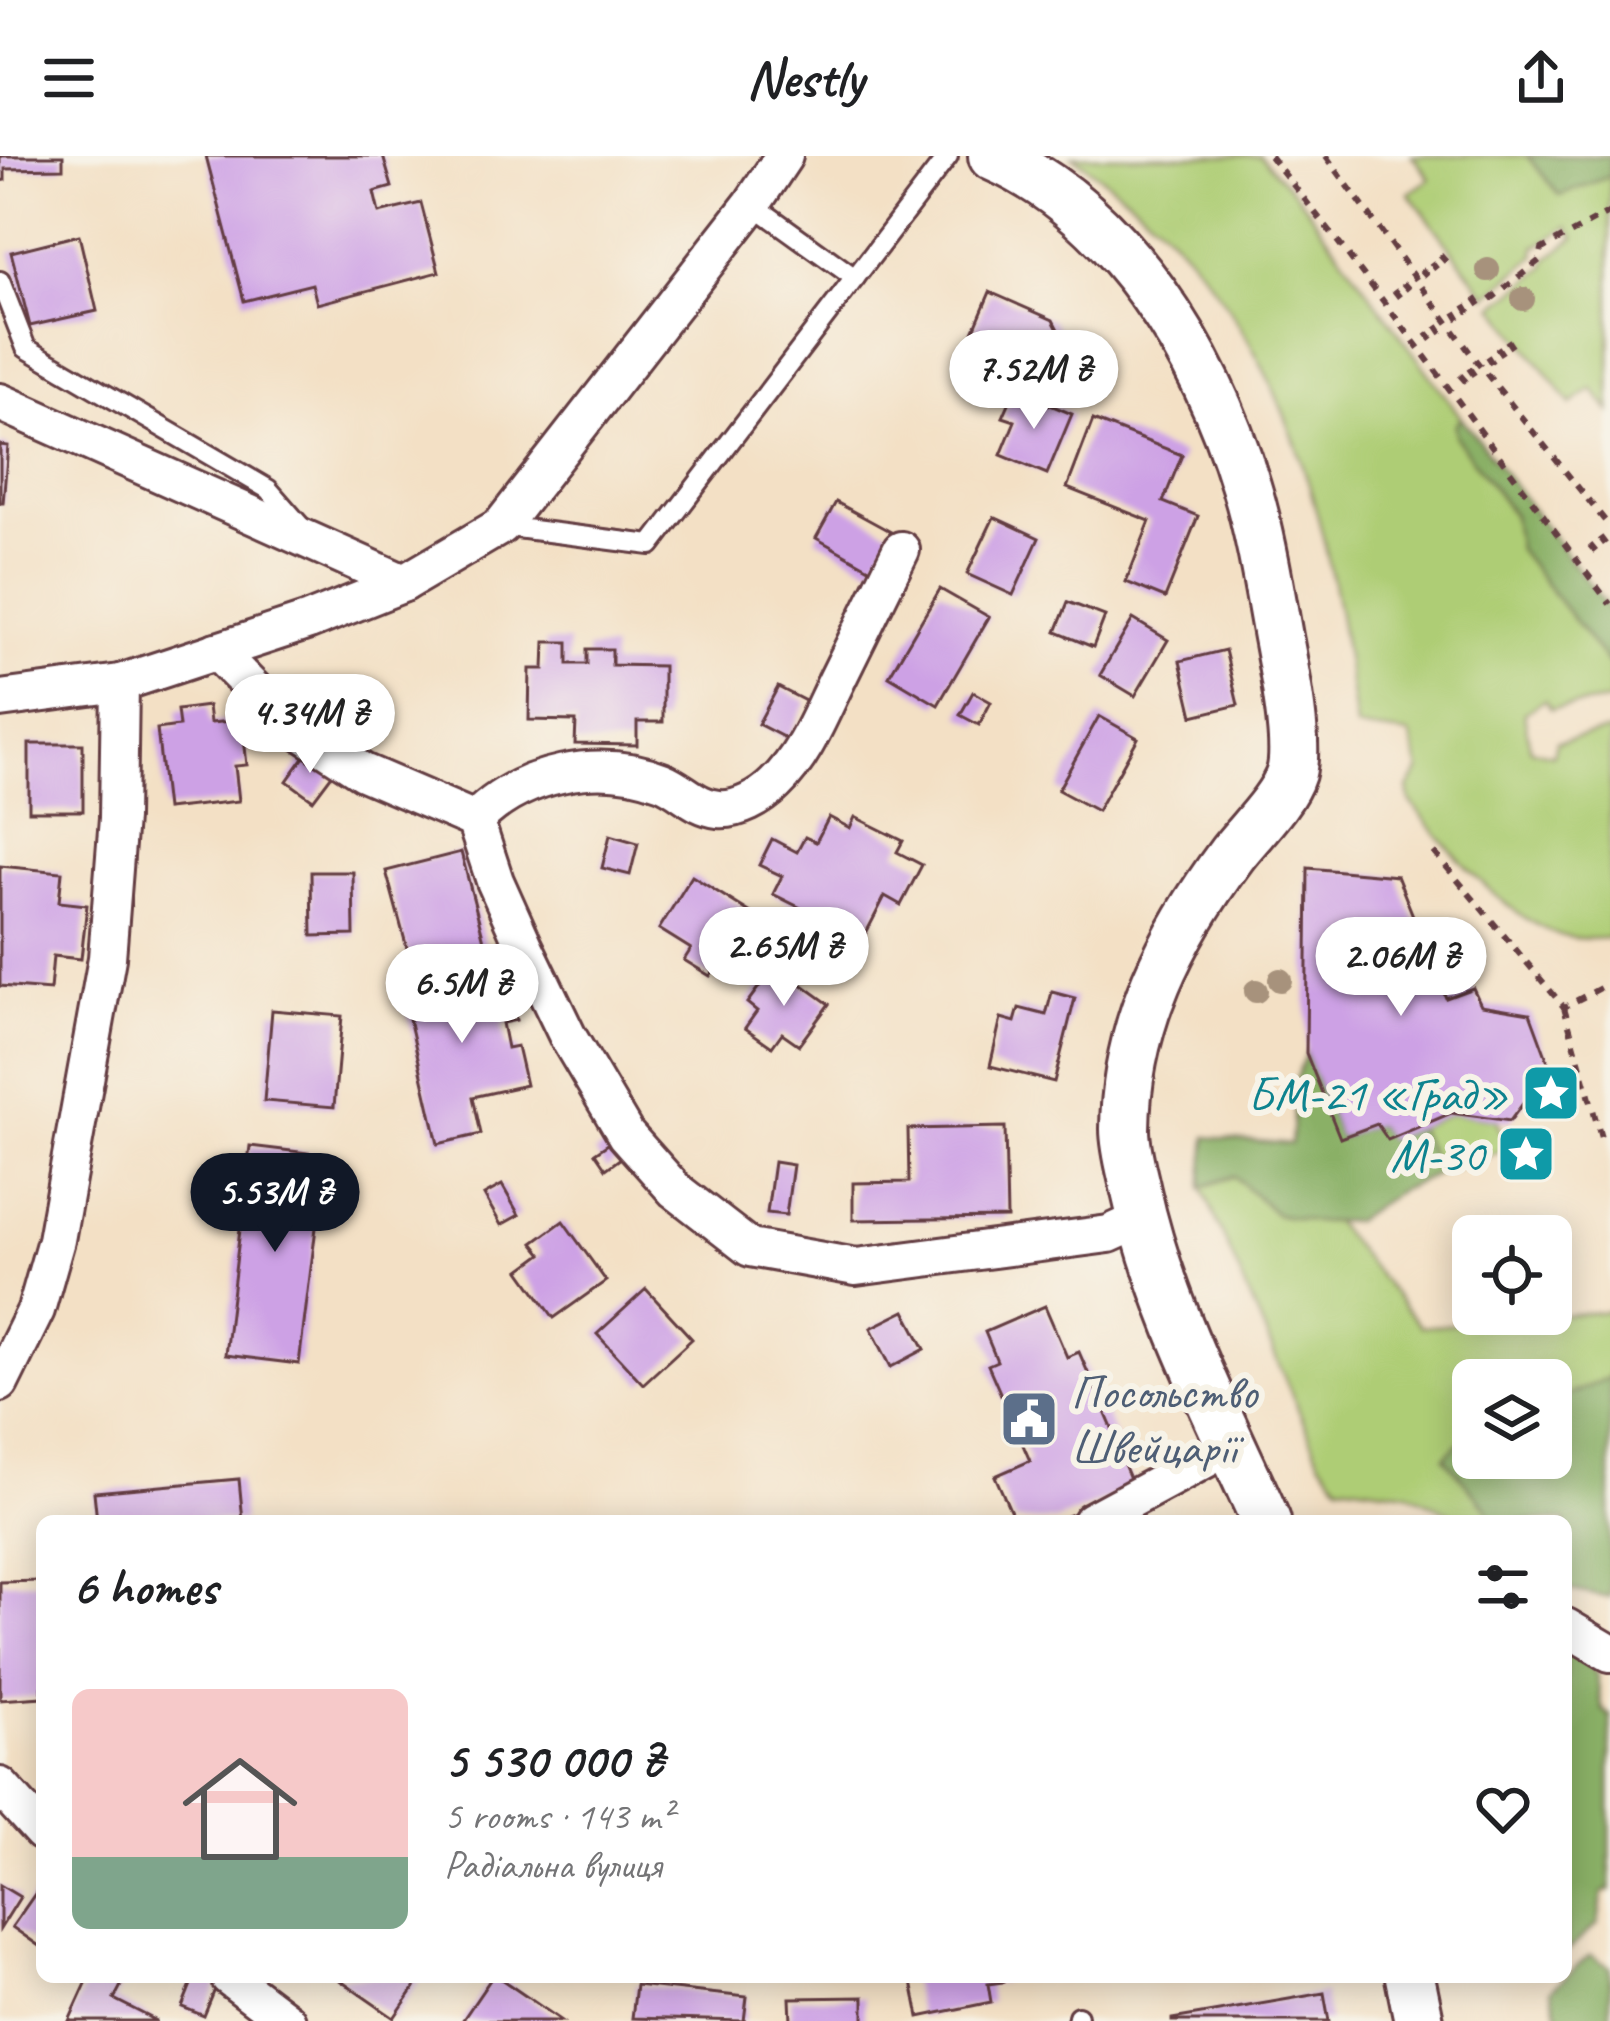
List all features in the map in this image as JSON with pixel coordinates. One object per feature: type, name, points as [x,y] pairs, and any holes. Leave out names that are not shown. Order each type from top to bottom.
[{"type":"main road","points":[[993,156],[1014,165],[1087,219],[1162,306],[1225,427],[1246,488],[1288,694],[1291,773],[1202,895],[1166,954],[1142,1019],[1125,1131],[1142,1219],[1171,1305],[1263,1515]]},
{"type":"main road","points":[[1411,1983],[1419,2021]]},
{"type":"street","points":[[0,699],[120,683],[216,651],[404,583],[501,526],[752,204],[784,156]]},
{"type":"street","points":[[0,402],[404,583]]},
{"type":"street","points":[[475,820],[496,799],[510,793],[562,773],[602,767],[668,783],[697,803],[716,809],[755,799],[775,784],[803,749],[901,550]]},
{"type":"street","points":[[216,651],[286,722],[363,772],[475,820],[494,881],[568,1037],[626,1135],[675,1190],[750,1248],[856,1267],[1096,1236],[1142,1219]]},
{"type":"street","points":[[0,1383],[37,1310],[56,1240],[103,981],[118,818],[120,683]]},
{"type":"street","points":[[1102,1515],[1232,1444]]},
{"type":"street","points":[[1572,1631],[1610,1653]]},
{"type":"street","points":[[0,1786],[36,1825]]},
{"type":"street","points":[[237,1983],[287,2021]]},
{"type":"lane","points":[[501,526],[651,544],[949,156]]},
{"type":"lane","points":[[752,204],[855,278]]},
{"type":"lane","points":[[0,281],[26,348],[268,489],[315,542]]},
{"type":"path","points":[[1270,156],[1384,297],[1445,386],[1610,604]]},
{"type":"path","points":[[1326,156],[1478,362],[1610,527]]},
{"type":"path","points":[[1490,300],[1540,260],[1542,249],[1610,212]]},
{"type":"path","points":[[1440,255],[1448,264]]},
{"type":"path","points":[[1431,262],[1438,271]]},
{"type":"path","points":[[1421,269],[1429,278]]},
{"type":"path","points":[[1403,283],[1411,292]]},
{"type":"path","points":[[1394,290],[1401,298]]},
{"type":"path","points":[[1474,298],[1480,307]]},
{"type":"path","points":[[1465,305],[1471,315]]},
{"type":"path","points":[[1455,313],[1461,322]]},
{"type":"path","points":[[1437,326],[1443,335]]},
{"type":"path","points":[[1427,333],[1434,342]]},
{"type":"path","points":[[1507,340],[1514,350]]},
{"type":"path","points":[[1497,347],[1504,357]]},
{"type":"path","points":[[1487,356],[1493,365]]},
{"type":"path","points":[[1469,368],[1476,378]]},
{"type":"path","points":[[1460,375],[1468,384]]},
{"type":"path","points":[[1600,537],[1609,548]]},
{"type":"path","points":[[1590,544],[1599,556]]},
{"type":"path","points":[[1434,852],[1564,1006],[1601,1138]]},
{"type":"path","points":[[1564,1006],[1610,983]]},
{"type":"green space","points":[[1073,156],[1260,156],[1298,196],[1461,417],[1455,425],[1456,437],[1513,516],[1518,549],[1610,666],[1610,701],[1551,709],[1545,700],[1524,713],[1530,749],[1553,755],[1556,742],[1610,731],[1610,938],[1554,933],[1494,894],[1410,801],[1408,788],[1420,770],[1410,735],[1356,728],[1325,544],[1289,426],[1264,369],[1234,316],[1183,249],[1139,207]]},
{"type":"green space","points":[[1412,156],[1610,156],[1610,411],[1593,389],[1571,404],[1495,306],[1575,238],[1568,227],[1536,247],[1535,256],[1487,296],[1409,193],[1430,179]]},
{"type":"green space","points":[[1527,156],[1610,156],[1610,176],[1560,196]]},
{"type":"green space","points":[[1461,417],[1610,611],[1610,666],[1518,549],[1513,515],[1456,437],[1455,425]]},
{"type":"green space","points":[[1306,1053],[1340,1138],[1377,1124],[1389,1140],[1417,1127],[1440,1173],[1398,1191],[1355,1221],[1315,1222],[1276,1214],[1234,1176],[1202,1187],[1207,1137],[1291,1144],[1296,1078]]},
{"type":"green space","points":[[1451,1113],[1496,1119],[1507,1149],[1440,1173],[1417,1127]]},
{"type":"green space","points":[[1234,1176],[1276,1214],[1334,1222],[1421,1327],[1452,1324],[1452,1335],[1572,1335],[1572,1314],[1610,1311],[1610,1377],[1572,1394],[1572,1359],[1452,1359],[1452,1479],[1479,1479],[1489,1515],[1455,1515],[1407,1492],[1339,1483],[1321,1462],[1202,1187]]},
{"type":"green space","points":[[1610,1377],[1610,1598],[1572,1590],[1572,1515],[1489,1515],[1463,1479],[1572,1479],[1572,1394]]},
{"type":"green space","points":[[1572,1645],[1596,1674],[1603,1710],[1610,1716],[1610,1891],[1603,1892],[1598,1924],[1572,1947]]},
{"type":"green space","points":[[1590,1955],[1610,1967],[1610,2021],[1560,2021],[1551,1990],[1559,1983],[1572,1983],[1572,1971]]},
{"type":"building","points":[[0,156],[63,156],[63,168],[5,169],[5,180],[0,181]]},
{"type":"building","points":[[206,156],[383,156],[392,187],[374,192],[379,213],[421,203],[439,272],[317,304],[312,284],[244,301]]},
{"type":"building","points":[[79,235],[97,311],[30,326],[11,252]]},
{"type":"building","points":[[990,292],[1053,320],[1078,368],[1066,396],[965,351]]},
{"type":"building","points":[[1015,390],[1072,414],[1047,474],[1001,455],[1015,421],[1003,417]]},
{"type":"building","points":[[1093,420],[1182,455],[1163,502],[1198,516],[1165,598],[1126,582],[1150,521],[1067,488]]},
{"type":"building","points":[[0,445],[8,446],[3,503],[0,503]]},
{"type":"building","points":[[836,502],[891,532],[871,569],[816,538]]},
{"type":"building","points":[[994,517],[1039,538],[1013,595],[967,574]]},
{"type":"building","points":[[940,589],[989,617],[938,705],[889,676]]},
{"type":"building","points":[[1068,602],[1105,616],[1093,647],[1056,632]]},
{"type":"building","points":[[1133,619],[1168,640],[1135,696],[1100,675]]},
{"type":"building","points":[[545,642],[568,642],[568,664],[587,664],[587,649],[612,649],[612,665],[663,666],[663,722],[637,722],[637,745],[575,744],[576,721],[529,720],[530,669],[544,669]]},
{"type":"building","points":[[1225,650],[1238,705],[1193,716],[1180,661]]},
{"type":"building","points":[[778,687],[807,702],[787,739],[758,724]]},
{"type":"building","points":[[973,692],[991,702],[979,725],[960,715]]},
{"type":"building","points":[[208,706],[210,723],[242,720],[247,765],[235,766],[239,801],[166,809],[157,729],[179,726],[177,710]]},
{"type":"building","points":[[1099,716],[1138,738],[1097,811],[1058,790]]},
{"type":"building","points":[[29,744],[83,744],[83,811],[29,811]]},
{"type":"building","points":[[307,753],[334,772],[313,800],[287,781]]},
{"type":"building","points":[[829,817],[850,828],[855,817],[903,841],[897,852],[922,865],[901,905],[885,896],[863,939],[773,894],[782,876],[759,865],[772,839],[797,852],[805,837],[816,842]]},
{"type":"building","points":[[610,835],[638,843],[630,875],[602,868]]},
{"type":"building","points":[[461,852],[485,944],[411,963],[386,871]]},
{"type":"building","points":[[0,866],[62,872],[59,902],[87,905],[81,959],[53,956],[50,990],[0,986]]},
{"type":"building","points":[[1308,868],[1397,876],[1446,998],[1473,988],[1481,1005],[1530,1013],[1550,1067],[1510,1121],[1451,1113],[1388,1140],[1377,1124],[1340,1138],[1306,1053]]},
{"type":"building","points":[[311,872],[353,872],[354,935],[312,936]]},
{"type":"building","points":[[692,876],[751,913],[710,976],[684,960],[691,949],[659,929]]},
{"type":"building","points":[[775,965],[829,1004],[799,1045],[782,1033],[772,1047],[745,1028],[757,1011],[747,1003]]},
{"type":"building","points":[[466,969],[469,980],[505,971],[516,1020],[502,1023],[507,1048],[517,1046],[526,1085],[473,1097],[481,1134],[438,1144],[401,984]]},
{"type":"building","points":[[1052,992],[1075,998],[1054,1082],[990,1066],[1001,1018],[1015,1022],[1019,1008],[1046,1015]]},
{"type":"building","points":[[272,1010],[342,1016],[334,1107],[264,1101]]},
{"type":"building","points":[[1005,1127],[1007,1218],[853,1220],[853,1183],[909,1182],[908,1129]]},
{"type":"building","points":[[611,1142],[621,1158],[606,1169],[595,1153]]},
{"type":"building","points":[[250,1146],[325,1155],[299,1364],[225,1355]]},
{"type":"building","points":[[774,1162],[793,1165],[786,1215],[767,1213]]},
{"type":"building","points":[[502,1185],[519,1215],[501,1225],[484,1195]]},
{"type":"building","points":[[563,1221],[606,1281],[554,1318],[520,1270],[542,1254],[533,1243]]},
{"type":"building","points":[[646,1289],[692,1339],[643,1384],[597,1334]]},
{"type":"building","points":[[1045,1306],[1067,1357],[1079,1352],[1118,1442],[1102,1448],[1107,1460],[1120,1455],[1134,1488],[1069,1515],[1012,1515],[995,1476],[1030,1461],[988,1365],[997,1361],[985,1332]]},
{"type":"building","points":[[905,1311],[925,1349],[891,1367],[871,1328]]},
{"type":"building","points":[[239,1479],[242,1515],[96,1515],[94,1492]]},
{"type":"building","points":[[36,1581],[36,1697],[0,1700],[0,1582]]},
{"type":"building","points":[[0,1885],[20,1897],[0,1929]]},
{"type":"building","points":[[36,1892],[36,1944],[12,1927]]},
{"type":"building","points":[[86,1983],[122,1983],[114,1999],[157,2021],[69,2021]]},
{"type":"building","points":[[192,1983],[218,1983],[204,2016],[182,2007]]},
{"type":"building","points":[[344,1983],[418,1983],[394,2018]]},
{"type":"building","points":[[488,1983],[507,1983],[562,2021],[462,2021]]},
{"type":"building","points":[[912,1983],[996,1983],[988,1984],[991,2002],[919,2017]]},
{"type":"building","points":[[636,1985],[747,1997],[744,2021],[632,2018]]},
{"type":"building","points":[[1324,1993],[1329,2021],[1172,2021],[1172,2019]]},
{"type":"building","points":[[864,1997],[864,2021],[791,2021],[790,1998]]},
{"type":"place","name":"БМ-21 «Град»","points":[[1551,1093]]},
{"type":"place","name":"М-30","points":[[1526,1154]]},
{"type":"place","name":"Посольство Швейцарії","points":[[1029,1419]]}]
